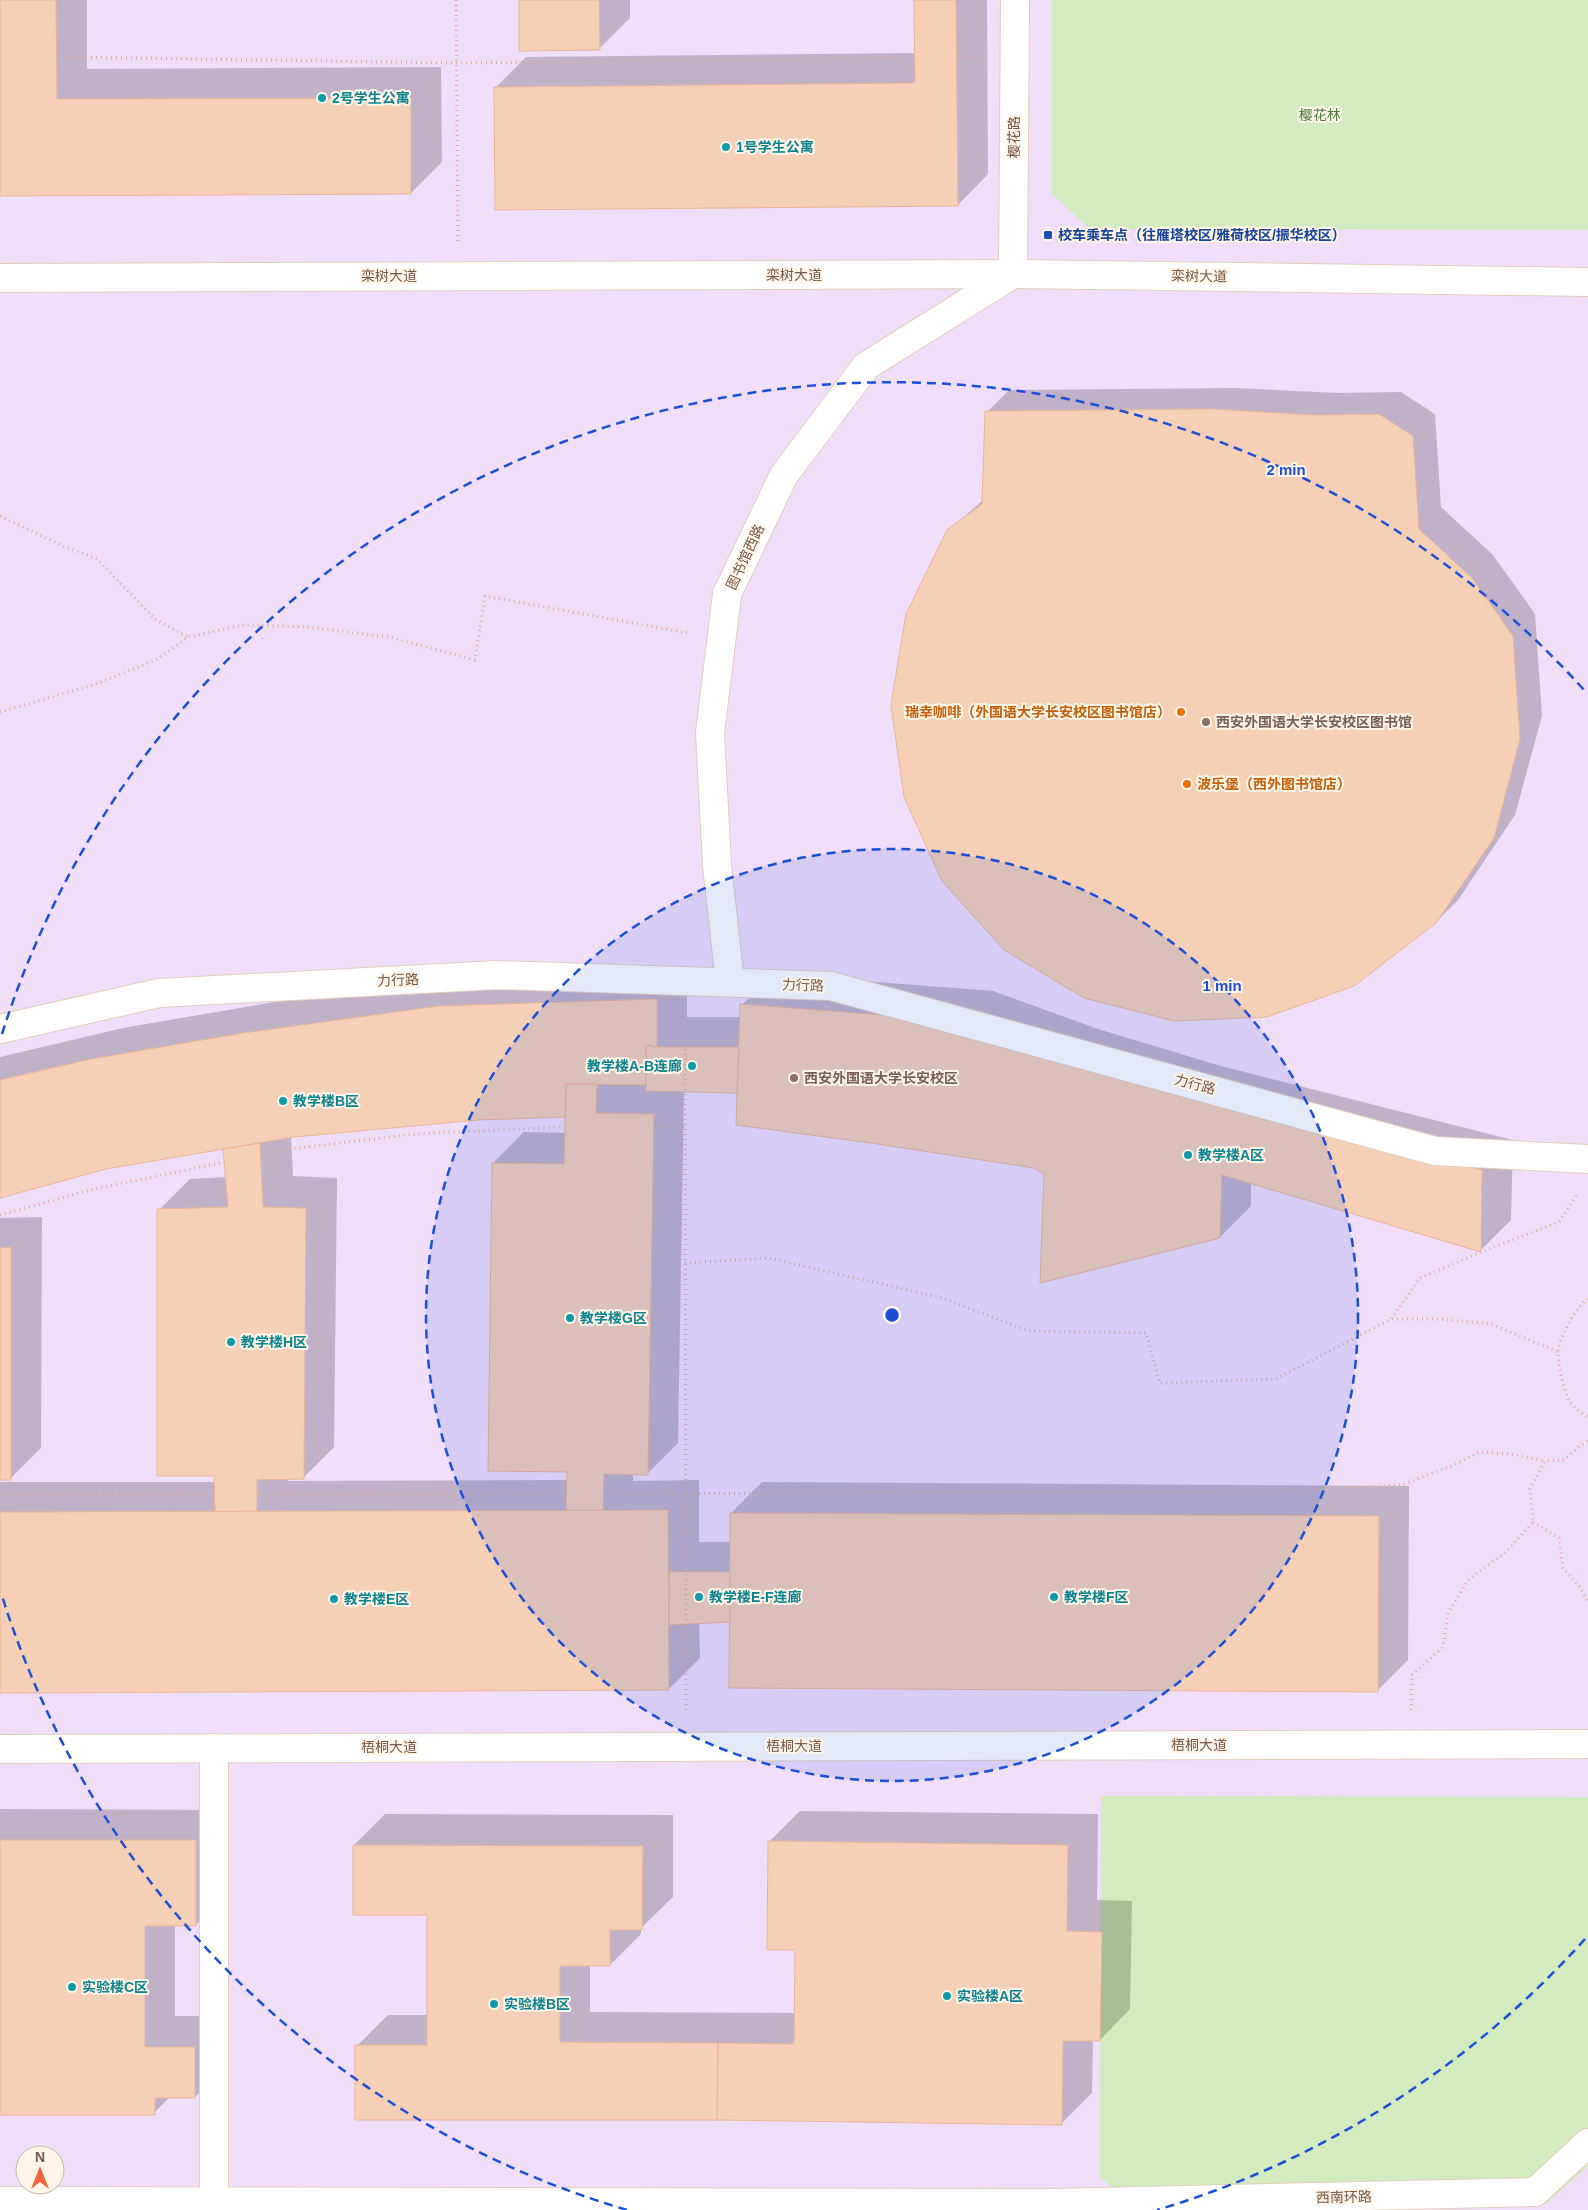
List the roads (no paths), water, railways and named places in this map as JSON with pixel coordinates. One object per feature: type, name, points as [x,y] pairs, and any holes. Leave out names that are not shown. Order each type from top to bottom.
[{"type":"street","name":"樱花路","points":[[1014,274],[1015,0]]},
{"type":"street","name":"栾树大道","points":[[0,278],[1014,274],[1588,282]]},
{"type":"street","name":"图书馆西路","points":[[730,982],[717,865],[710,733],[727,594],[784,475],[866,366],[1014,274]]},
{"type":"street","points":[[685,981],[703,975],[710,969],[720,954],[725,936]]},
{"type":"street","points":[[725,936],[731,954],[745,972],[777,984]]},
{"type":"street","name":"力行路","points":[[0,1028],[158,993],[497,975],[831,986],[1435,1151],[1588,1159]]},
{"type":"street","name":"梧桐大道","points":[[0,1749],[1588,1744]]},
{"type":"street","points":[[214,1748],[214,2201]]},
{"type":"street","name":"西南环路","points":[[0,2201],[1052,2203],[1535,2192],[1588,2143]]},
{"type":"place","name":"2号学生公寓","points":[[322,98]]},
{"type":"place","name":"1号学生公寓","points":[[726,147]]},
{"type":"place","name":"校车乘车点（往雁塔校区/雅荷校区/振华校区）","points":[[1048,235]]},
{"type":"place","name":"瑞幸咖啡（外国语大学长安校区图书馆店）","points":[[1181,712]]},
{"type":"place","name":"西安外国语大学长安校区图书馆","points":[[1206,722]]},
{"type":"place","name":"波乐堡（西外图书馆店）","points":[[1187,784]]},
{"type":"place","name":"教学楼A-B连廊","points":[[692,1066]]},
{"type":"place","name":"西安外国语大学长安校区","points":[[794,1078]]},
{"type":"place","name":"教学楼B区","points":[[283,1101]]},
{"type":"place","name":"教学楼A区","points":[[1188,1155]]},
{"type":"place","name":"教学楼G区","points":[[570,1318]]},
{"type":"place","name":"教学楼H区","points":[[231,1342]]},
{"type":"place","name":"教学楼E-F连廊","points":[[699,1597]]},
{"type":"place","name":"教学楼F区","points":[[1054,1597]]},
{"type":"place","name":"教学楼E区","points":[[334,1599]]},
{"type":"place","name":"实验楼C区","points":[[72,1987]]},
{"type":"place","name":"实验楼A区","points":[[947,1996]]},
{"type":"place","name":"实验楼B区","points":[[494,2004]]},
{"type":"park label","name":"樱花林","points":[[1320,115]]}]
